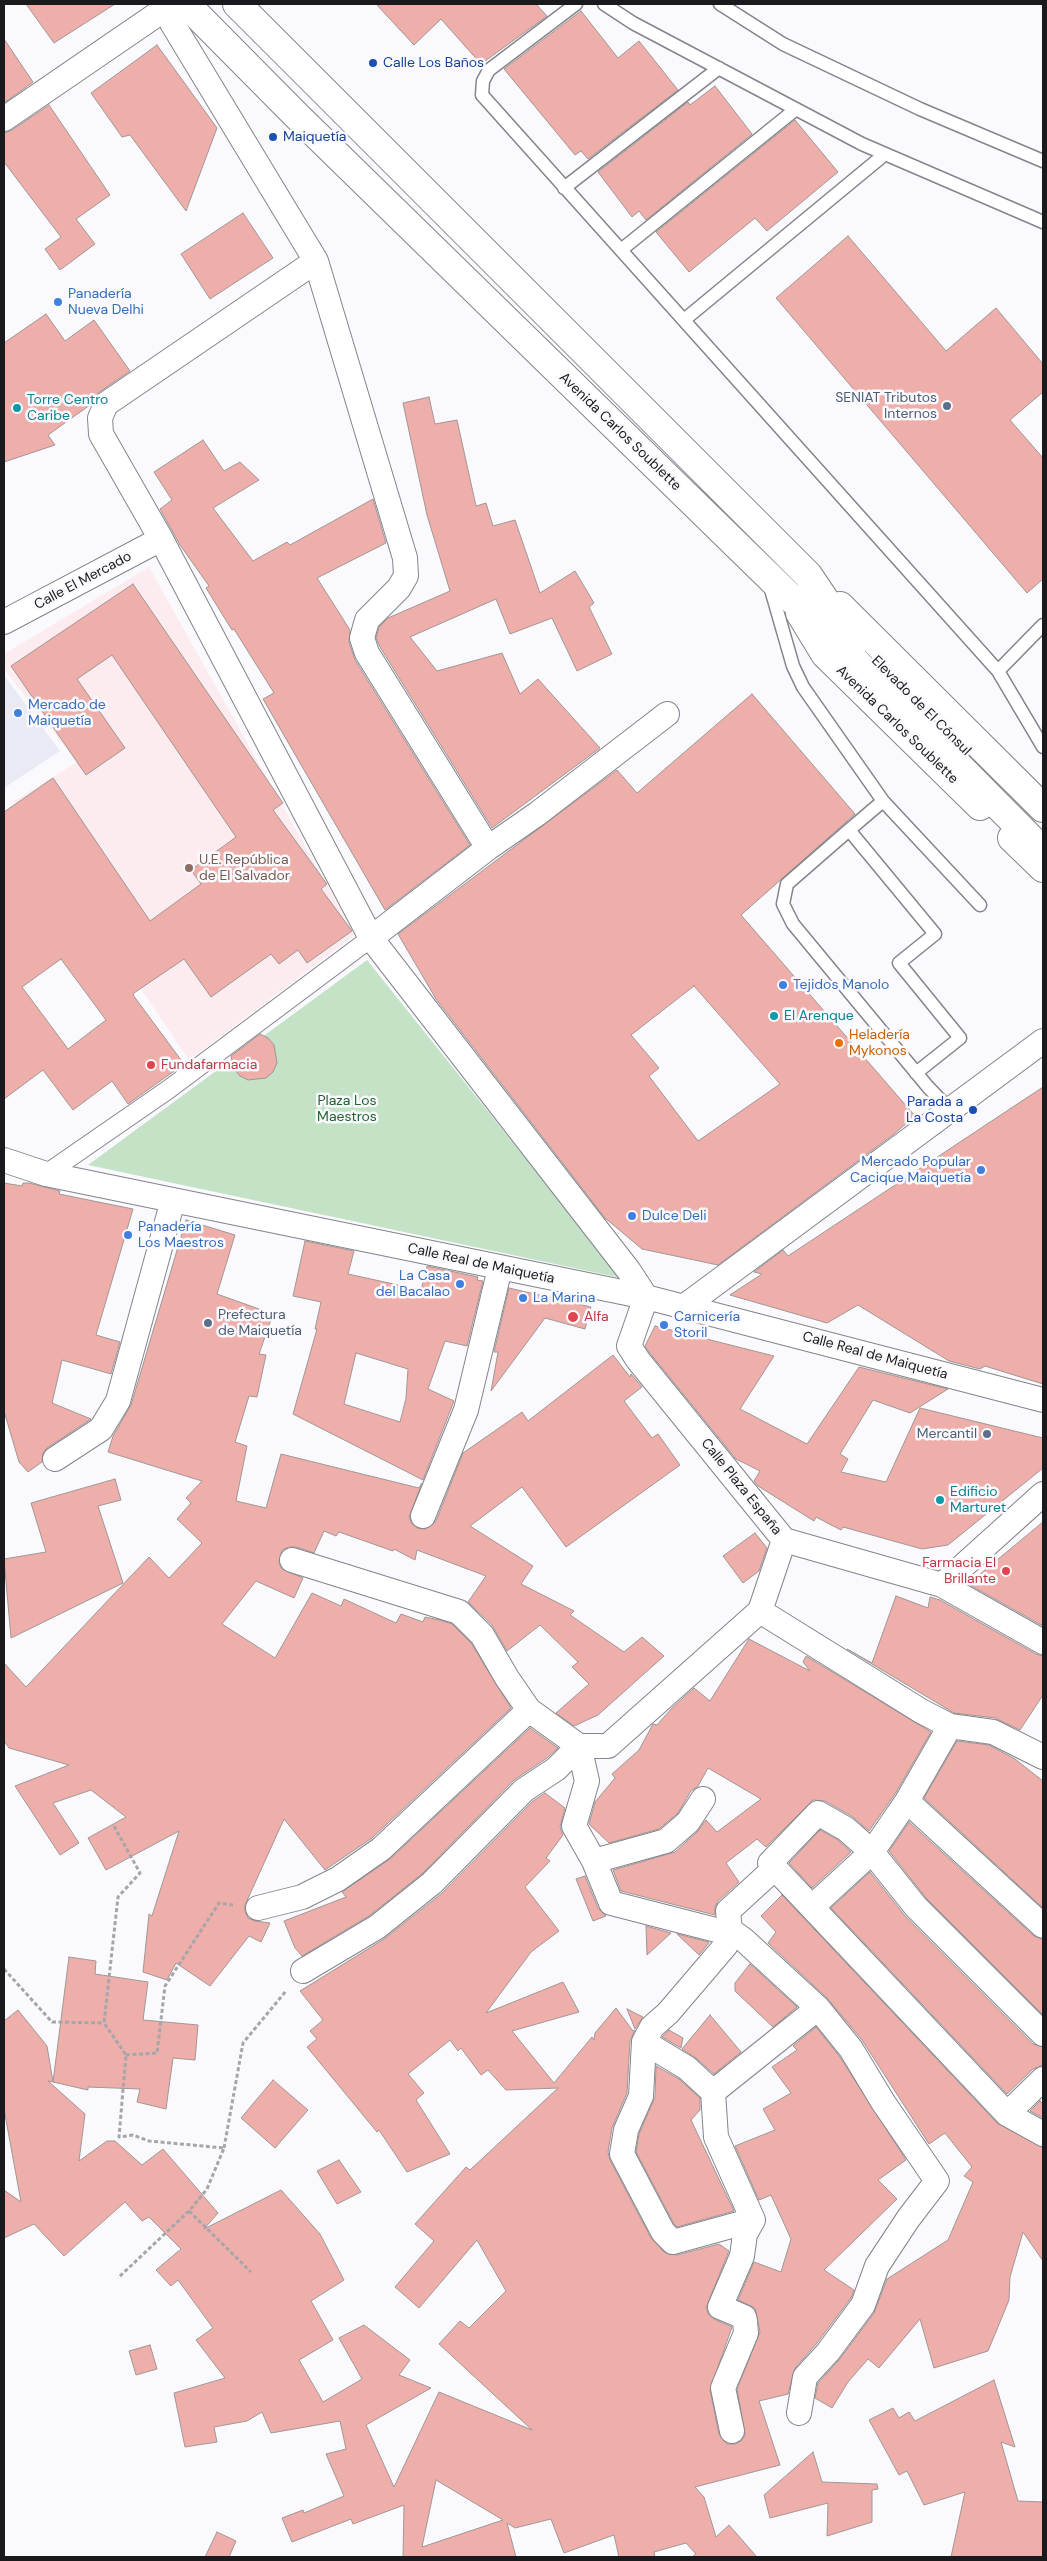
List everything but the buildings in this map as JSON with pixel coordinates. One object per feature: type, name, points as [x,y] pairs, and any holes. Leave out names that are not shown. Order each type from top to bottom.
[{"type":"main road","name":"Avenida Carlos Soublette","points":[[186,4],[296,115],[790,597],[825,654],[1043,868]]},
{"type":"main road","points":[[237,4],[1043,808]]},
{"type":"main road","name":"Elevado de El Cónsul","points":[[808,575],[843,628],[1043,830]]},
{"type":"main road","name":"Elevado de El Cónsul","points":[[790,597],[1043,851]]},
{"type":"street","points":[[4,119],[172,4]]},
{"type":"street","points":[[178,4],[172,23],[316,261],[405,558],[406,576],[399,588],[367,620],[362,638],[367,653],[488,848]]},
{"type":"street","points":[[316,261],[106,404],[100,418],[101,434],[161,539],[371,938],[629,1271],[646,1297]]},
{"type":"street","name":"Calle El Mercado","points":[[4,622],[161,539]]},
{"type":"street","points":[[46,1174],[169,1088],[371,938],[488,848],[537,814],[667,714]]},
{"type":"street","points":[[685,1306],[1043,1041]]},
{"type":"street","name":"Calle Real de Maiquetía","points":[[4,1160],[46,1174],[685,1306],[1043,1400]]},
{"type":"street","points":[[54,1459],[101,1429],[118,1401],[173,1200]]},
{"type":"street","points":[[423,1516],[466,1410],[500,1268]]},
{"type":"street","name":"Calle Plaza España","points":[[646,1297],[629,1346],[784,1540],[942,1585],[1043,1642]]},
{"type":"street","points":[[942,1585],[1043,1494]]},
{"type":"street","points":[[292,1560],[459,1612],[482,1635],[507,1678],[529,1710],[580,1746],[608,1746],[760,1612],[784,1540]]},
{"type":"street","points":[[760,1612],[920,1711],[950,1726],[993,1732],[1043,1757]]},
{"type":"street","points":[[258,1908],[302,1897],[338,1879],[381,1849],[529,1710]]},
{"type":"street","points":[[813,1906],[872,1852],[907,1801],[950,1726]]},
{"type":"street","points":[[580,1746],[587,1780],[574,1826],[594,1861],[611,1903],[716,1930],[730,1930],[744,1940],[818,2008],[850,2048],[883,2102],[937,2181],[877,2266],[863,2305],[828,2352],[806,2377],[799,2413]]},
{"type":"street","points":[[303,1971],[377,1927],[432,1883],[524,1790],[556,1769],[580,1746]]},
{"type":"street","points":[[594,1861],[666,1840],[688,1822],[703,1799]]},
{"type":"street","points":[[907,1801],[1043,1926]]},
{"type":"street","points":[[1043,2034],[916,1907],[872,1852],[846,1829],[818,1812],[770,1863],[813,1906],[1007,2114],[1043,2134]]},
{"type":"street","points":[[753,2220],[673,2242],[663,2232],[622,2154],[626,2130],[641,2096],[644,2042],[652,2027],[668,2014],[726,1945],[730,1930],[728,1911],[775,1868]]},
{"type":"street","points":[[714,2092],[818,2008]]},
{"type":"street","points":[[644,2042],[687,2068],[714,2092],[716,2137],[753,2220]]},
{"type":"street","points":[[1007,2114],[1043,2079]]},
{"type":"street","points":[[732,2431],[724,2388],[746,2333],[745,2321],[744,2318],[720,2307],[742,2256],[745,2234],[753,2220]]},
{"type":"lane","points":[[576,4],[490,70],[483,81],[482,96],[998,671],[1043,747]]},
{"type":"lane","points":[[604,4],[633,22],[719,68],[885,154],[1043,222]]},
{"type":"lane","points":[[720,4],[783,44],[920,108],[1043,161]]},
{"type":"lane","points":[[564,188],[719,68]]},
{"type":"lane","points":[[621,250],[796,109]]},
{"type":"lane","points":[[684,320],[885,154]]},
{"type":"lane","points":[[767,575],[793,666],[800,680],[883,801],[980,905]]},
{"type":"lane","points":[[998,671],[1043,625]]},
{"type":"lane","points":[[883,801],[787,884],[783,904],[793,924],[916,1073],[950,1110]]},
{"type":"lane","points":[[849,830],[935,934],[899,964],[960,1038],[916,1073]]},
{"type":"path","points":[[114,1826],[140,1873],[118,1897],[104,2023],[126,2055],[119,2137],[133,2135],[149,2142],[224,2148]]},
{"type":"path","points":[[126,2055],[157,2053],[165,1986],[219,1903]]},
{"type":"path","points":[[4,1968],[52,2022],[104,2023]]},
{"type":"path","points":[[118,2278],[189,2210],[207,2189],[224,2148],[243,2043],[303,1971]]},
{"type":"path","points":[[189,2210],[251,2272]]},
{"type":"shaded area","name":"U.E. República de El Salvador","points":[[149,567],[355,935],[189,1060],[14,801],[77,762],[4,669],[4,654]]},
{"type":"shaded area","name":"Mercado de Maiquetía","points":[[4,675],[60,751],[4,788]]},
{"type":"green space","name":"Plaza Los Maestros","points":[[367,960],[621,1278],[88,1165]]},
{"type":"place","name":"Calle Los Baños","points":[[373,63]]},
{"type":"place","name":"Maiquetía","points":[[273,137]]},
{"type":"place","name":"Panadería Nueva Delhi","points":[[58,302]]},
{"type":"place","name":"SENIAT Tributos Internos","points":[[947,406]]},
{"type":"place","name":"Torre Centro Caribe","points":[[17,408]]},
{"type":"place","name":"Mercado de Maiquetía","points":[[18,713]]},
{"type":"place","name":"U.E. República de El Salvador","points":[[189,868]]},
{"type":"place","name":"Tejidos Manolo","points":[[783,985]]},
{"type":"place","name":"El Arenque","points":[[774,1016]]},
{"type":"place","name":"Heladería Mykonos","points":[[839,1043]]},
{"type":"place","name":"Fundafarmacia","points":[[151,1065]]},
{"type":"place","name":"Parada a La Costa","points":[[973,1110]]},
{"type":"place","name":"Mercado Popular Cacique Maiquetía","points":[[981,1170]]},
{"type":"place","name":"Dulce Deli","points":[[632,1216]]},
{"type":"place","name":"Panadería Los Maestros","points":[[128,1235]]},
{"type":"place","name":"La Casa del Bacalao","points":[[460,1284]]},
{"type":"place","name":"La Marina","points":[[523,1298]]},
{"type":"place","name":"Alfa","points":[[573,1317]]},
{"type":"place","name":"Prefectura de Maiquetía","points":[[208,1323]]},
{"type":"place","name":"Carnicería Storil","points":[[664,1325]]},
{"type":"place","name":"Mercantil","points":[[987,1434]]},
{"type":"place","name":"Edificio Marturet","points":[[940,1500]]},
{"type":"place","name":"Farmacia El Brillante","points":[[1006,1571]]}]
